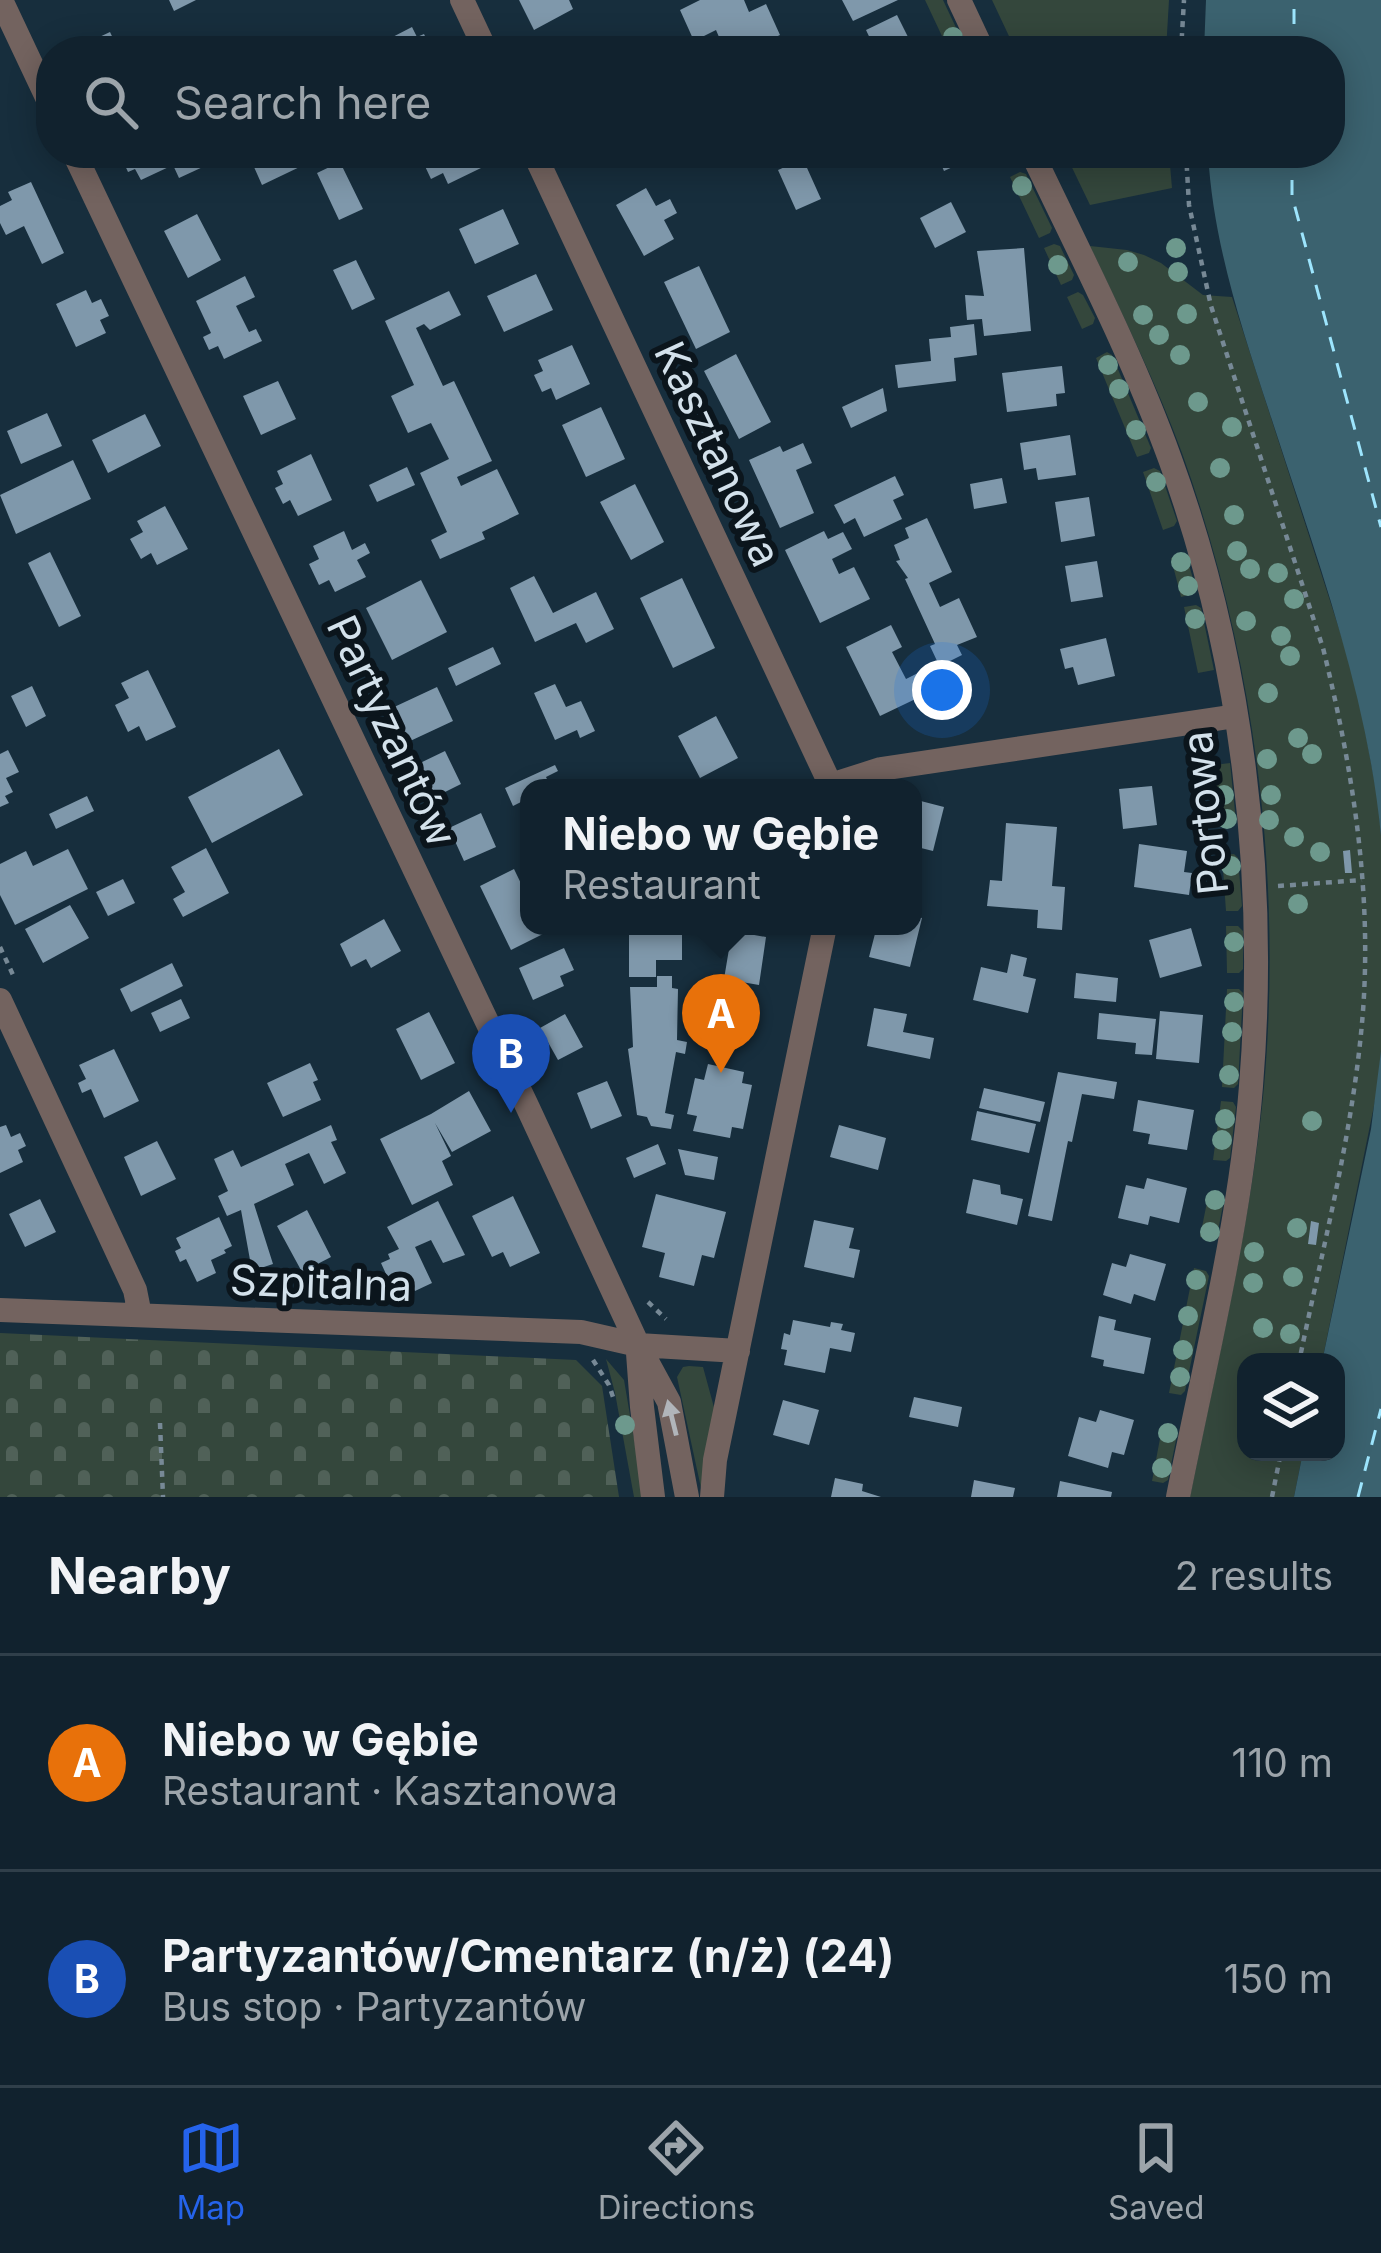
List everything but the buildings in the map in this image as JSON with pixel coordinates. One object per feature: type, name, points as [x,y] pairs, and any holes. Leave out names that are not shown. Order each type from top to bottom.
[{"type":"street","points":[[1,0],[36,74]]},
{"type":"street","points":[[462,0],[479,36]]},
{"type":"street","points":[[959,0],[976,36]]},
{"type":"street","name":"Partyzantów","points":[[81,168],[669,1402],[687,1497]]},
{"type":"street","name":"Kasztanowa","points":[[541,168],[828,779]]},
{"type":"street","name":"Portowa","points":[[1039,168],[1118,334],[1169,457],[1201,561],[1236,716],[1246,790],[1257,966],[1251,1087],[1241,1172],[1178,1497]]},
{"type":"street","points":[[852,779],[881,769],[1236,716]]},
{"type":"street","points":[[712,1497],[715,1460],[823,935]]},
{"type":"street","points":[[0,1000],[135,1290],[140,1316]]},
{"type":"street","name":"Szpitalna","points":[[0,1310],[581,1332],[638,1345],[738,1351]]},
{"type":"street","points":[[638,1345],[653,1497]]},
{"type":"path","points":[[1182,36],[1184,0]]},
{"type":"path","points":[[1187,168],[1189,205],[1211,306],[1323,648],[1354,803],[1362,880],[1363,1010],[1354,1085],[1301,1353]]},
{"type":"path","points":[[1252,888],[1362,880]]},
{"type":"path","points":[[581,1332],[614,1400]]},
{"type":"path","points":[[160,1423],[163,1497]]},
{"type":"path","points":[[1271,1497],[1279,1461]]},
{"type":"green space","points":[[925,0],[943,0],[960,36],[942,36]]},
{"type":"green space","points":[[992,0],[1169,0],[1167,36],[1009,36]]},
{"type":"green space","points":[[1072,168],[1170,168],[1172,188],[1090,205]]},
{"type":"green space","points":[[1026,174],[1052,228],[1039,238],[1010,177]]},
{"type":"green space","points":[[1060,246],[1074,275],[1061,285],[1044,248]]},
{"type":"green space","points":[[1090,246],[1144,255],[1203,295],[1232,297],[1343,641],[1378,800],[1378,1086],[1324,1353],[1237,1353],[1237,1461],[1301,1461],[1294,1497],[1190,1497],[1251,1190],[1264,1087],[1269,927],[1257,766],[1228,607],[1182,453]]},
{"type":"green space","points":[[1078,292],[1095,318],[1082,329],[1067,297]]},
{"type":"green space","points":[[1107,352],[1151,448],[1149,453],[1137,457],[1096,358]]},
{"type":"green space","points":[[1160,471],[1177,521],[1163,530],[1143,472]]},
{"type":"green space","points":[[1182,555],[1196,589],[1181,597],[1171,558]]},
{"type":"green space","points":[[1184,607],[1201,608],[1214,670],[1198,673]]},
{"type":"green space","points":[[1230,763],[1236,821],[1220,827],[1214,765]]},
{"type":"green space","points":[[1234,854],[1242,906],[1226,911],[1222,855]]},
{"type":"green space","points":[[1226,926],[1243,931],[1243,969],[1239,973],[1227,973]]},
{"type":"green space","points":[[1227,989],[1243,993],[1238,1084],[1234,1088],[1222,1087]]},
{"type":"green space","points":[[1221,1101],[1236,1107],[1226,1161],[1213,1160]]},
{"type":"green space","points":[[1209,1192],[1221,1194],[1224,1200],[1217,1236],[1212,1240],[1200,1237]]},
{"type":"green space","points":[[1194,1268],[1209,1276],[1181,1395],[1169,1393]]},
{"type":"green space","points":[[0,1333],[576,1360],[602,1386],[619,1497],[0,1497]]},
{"type":"green space","points":[[606,1359],[624,1380],[644,1497],[634,1497]]},
{"type":"green space","points":[[689,1366],[703,1367],[715,1411],[701,1488],[677,1377]]},
{"type":"green space","points":[[1162,1428],[1177,1435],[1168,1480],[1163,1483],[1152,1481]]},
{"type":"water","points":[[1206,0],[1381,0],[1381,836],[1351,674],[1230,284],[1209,168],[1345,168],[1345,36],[1205,36]]},
{"type":"water","points":[[1381,1051],[1381,1497],[1294,1497],[1301,1461],[1345,1461],[1345,1353],[1324,1353],[1371,1129]]},
{"type":"ferry route","points":[[1294,0],[1294,36]]},
{"type":"ferry route","points":[[1292,168],[1292,196],[1381,527]]},
{"type":"ferry route","points":[[1358,1497],[1381,1409]]},
{"type":"place","name":"Niebo w Gębie","points":[[721,1073]]},
{"type":"place","name":"Partyzantów/Cmentarz (n/ż) (24)","points":[[511,1113]]}]
